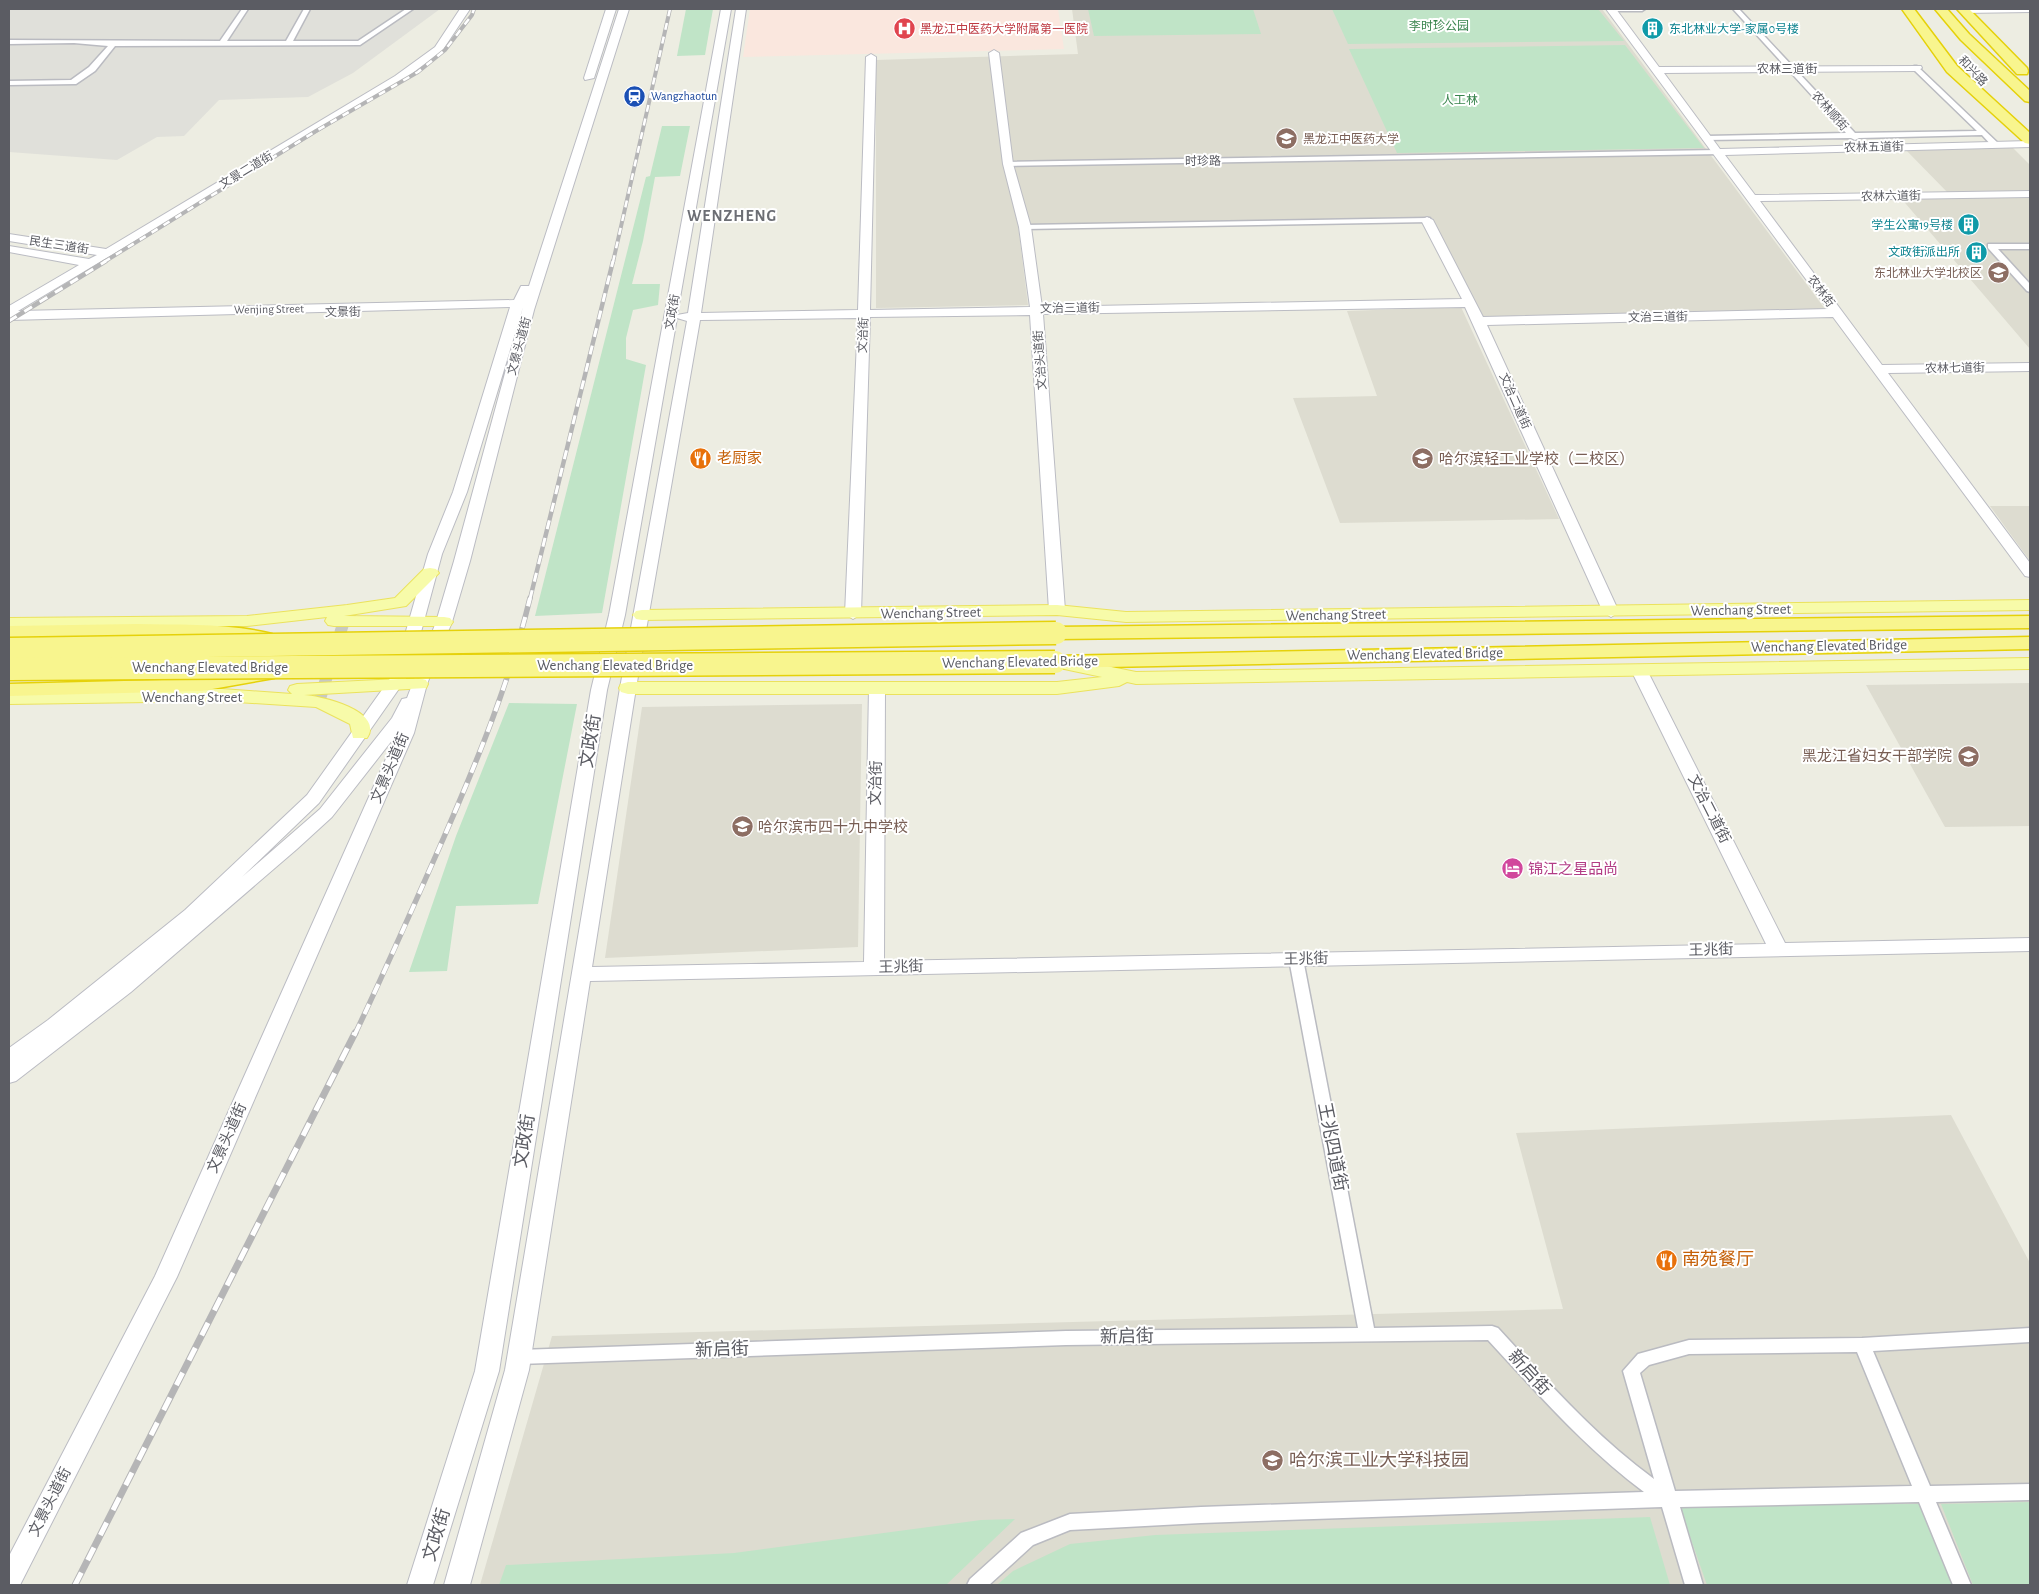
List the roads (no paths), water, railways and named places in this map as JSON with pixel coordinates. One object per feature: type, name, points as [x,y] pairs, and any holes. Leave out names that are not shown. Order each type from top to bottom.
[{"type":"highway","name":"和兴路","points":[[1896,9],[1915,36],[2030,140]]},
{"type":"highway","name":"和兴路","points":[[1908,9],[1952,69]]},
{"type":"highway","name":"和兴路","points":[[1923,9],[1963,61],[2030,126]]},
{"type":"highway","points":[[1941,9],[1965,37],[2030,98]]},
{"type":"highway","points":[[1963,9],[2030,78]]},
{"type":"highway","points":[[1980,52],[2030,88]]},
{"type":"highway","points":[[1963,61],[1994,106]]},
{"type":"highway","name":"Wenchang Elevated Bridge","points":[[9,649],[1056,633],[2030,622]]},
{"type":"highway","points":[[9,632],[141,630],[222,632],[318,645]]},
{"type":"highway","name":"Wenchang Elevated Bridge","points":[[9,669],[1055,662],[2030,643]]},
{"type":"highway","points":[[9,690],[113,689],[202,685],[308,667]]},
{"type":"main road","name":"文景二道街","points":[[9,311],[399,78],[439,49],[465,9]]},
{"type":"main road","name":"文景头道街","points":[[9,1581],[166,1277],[406,733],[419,684],[444,622],[462,561],[523,307],[529,274],[611,9]]},
{"type":"main road","name":"文景头道街","points":[[9,1058],[55,1025],[198,908],[313,800],[402,673],[430,573],[460,492],[624,9]]},
{"type":"main road","name":"文政街","points":[[420,1585],[487,1371],[600,690],[617,615],[726,9]]},
{"type":"main road","name":"文政街","points":[[457,1585],[519,1357],[628,688],[694,316],[741,9]]},
{"type":"main road","name":"农林街","points":[[1612,9],[2030,573]]},
{"type":"main road","points":[[1963,9],[2030,9]]},
{"type":"main road","name":"文治头道街","points":[[994,54],[1008,164],[1025,227],[1036,309],[1056,610]]},
{"type":"main road","name":"文治街","points":[[853,614],[864,313],[870,57]]},
{"type":"main road","name":"农林三道街","points":[[1657,70],[1918,68]]},
{"type":"main road","name":"农林五道街","points":[[1718,152],[2030,144]]},
{"type":"main road","name":"农林六道街","points":[[1752,198],[2030,194]]},
{"type":"main road","name":"文治二道街","points":[[1427,220],[1479,321],[1611,612]]},
{"type":"main road","name":"民生三道街","points":[[9,236],[108,253]]},
{"type":"main road","name":"民生三道街","points":[[9,249],[89,263]]},
{"type":"main road","name":"文治三道街","points":[[671,317],[1036,309],[1469,303]]},
{"type":"main road","name":"Wenjing Street","points":[[9,316],[43,313],[523,307]]},
{"type":"main road","name":"文景街","points":[[9,321],[27,318],[523,307]]},
{"type":"main road","name":"文治三道街","points":[[1479,321],[1838,314]]},
{"type":"main road","name":"农林七道街","points":[[1879,369],[2030,367]]},
{"type":"main road","points":[[247,621],[400,602],[418,588],[430,573]]},
{"type":"main road","name":"Wenchang Street","points":[[642,615],[853,614],[1056,610],[1126,617],[1788,610],[2030,605]]},
{"type":"main road","points":[[1788,610],[1905,623]]},
{"type":"main road","points":[[794,688],[773,682],[769,676],[775,623],[785,618],[803,614]]},
{"type":"main road","points":[[617,615],[642,615]]},
{"type":"main road","points":[[1056,633],[1126,617]]},
{"type":"main road","name":"文景头道街","points":[[9,1076],[124,987],[326,813],[400,718],[419,684],[416,622]]},
{"type":"main road","points":[[9,623],[444,622]]},
{"type":"main road","points":[[1820,666],[1920,644]]},
{"type":"main road","points":[[1055,662],[1136,678]]},
{"type":"main road","points":[[600,690],[628,688],[1058,688],[1136,678],[2030,664]]},
{"type":"main road","name":"文治二道街","points":[[1639,670],[1778,948]]},
{"type":"main road","points":[[222,695],[419,684]]},
{"type":"main road","name":"文治街","points":[[874,968],[877,688]]},
{"type":"main road","name":"Wenchang Street","points":[[9,698],[222,695],[319,702],[350,715],[359,722],[360,734]]},
{"type":"main road","name":"王兆街","points":[[581,974],[1778,948],[2030,945]]},
{"type":"street","points":[[222,43],[245,9]]},
{"type":"street","points":[[289,43],[308,9]]},
{"type":"street","points":[[9,42],[74,41],[113,44],[360,43],[410,9]]},
{"type":"street","points":[[1612,9],[1642,9]]},
{"type":"street","name":"农林顺街","points":[[1736,9],[1863,148]]},
{"type":"street","points":[[9,83],[74,82],[92,69],[113,44]]},
{"type":"street","points":[[1918,68],[1996,145]]},
{"type":"street","points":[[1708,138],[1983,133]]},
{"type":"street","name":"时珍路","points":[[1008,164],[1718,152]]},
{"type":"street","points":[[1025,227],[1427,220]]},
{"type":"street","points":[[2030,246],[1991,246],[2030,290]]},
{"type":"street","name":"王兆四道街","points":[[1296,959],[1367,1334]]},
{"type":"street","name":"新启街","points":[[519,1357],[1056,1338],[1492,1333],[1562,1409],[1617,1462],[1668,1499]]},
{"type":"street","points":[[1694,1585],[1631,1371],[1644,1360],[1689,1347],[1862,1345],[2030,1335]]},
{"type":"street","points":[[1862,1345],[1962,1585]]},
{"type":"street","points":[[976,1585],[1027,1539],[1070,1522],[1201,1514],[1668,1499],[2030,1492]]},
{"type":"tunnel","points":[[319,702],[347,611]]},
{"type":"railway","points":[[104,262],[316,131],[418,72],[445,50],[472,15],[474,9]]},
{"type":"railway","points":[[613,262],[670,9]]},
{"type":"railway","points":[[9,321],[106,261]]},
{"type":"railway","points":[[530,599],[613,261]]},
{"type":"railway","points":[[355,1034],[457,808],[481,749],[503,690],[530,598]]},
{"type":"railway","points":[[75,1585],[355,1033]]},
{"type":"place","name":"黑龙江中医药大学附属第一医院","points":[[904,29]]},
{"type":"place","name":"东北林业大学-家属0号楼","points":[[1653,29]]},
{"type":"place","name":"Wangzhaotun","points":[[635,96]]},
{"type":"place","name":"黑龙江中医药大学","points":[[1287,139]]},
{"type":"place","name":"学生公寓19号楼","points":[[1969,225]]},
{"type":"place","name":"文政街派出所","points":[[1976,252]]},
{"type":"place","name":"东北林业大学北校区","points":[[1998,273]]},
{"type":"place","name":"老厨家","points":[[701,458]]},
{"type":"place","name":"哈尔滨轻工业学校（二校区）","points":[[1423,459]]},
{"type":"place","name":"黑龙江省妇女干部学院","points":[[1968,756]]},
{"type":"place","name":"哈尔滨市四十九中学校","points":[[742,827]]},
{"type":"place","name":"锦江之星品尚","points":[[1512,869]]},
{"type":"place","name":"南苑餐厅","points":[[1666,1260]]},
{"type":"place","name":"哈尔滨工业大学科技园","points":[[1273,1461]]},
{"type":"district","name":"WENZHENG","points":[[732,216]]},
{"type":"park label","name":"李时珍公园","points":[[1439,26]]},
{"type":"park label","name":"人工林","points":[[1460,100]]}]
